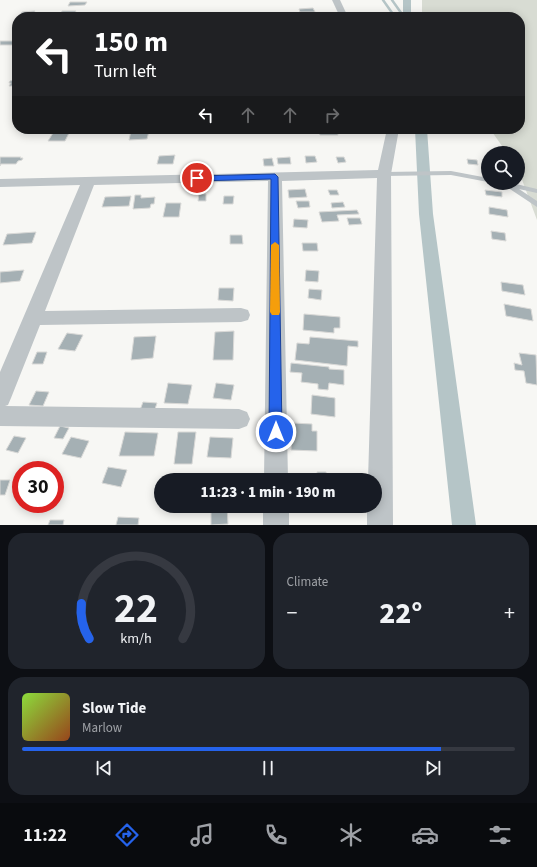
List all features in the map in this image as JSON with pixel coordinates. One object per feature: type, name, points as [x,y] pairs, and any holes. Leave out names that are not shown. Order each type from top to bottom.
[{"type":"street","points":[[336,0],[342,12]]},
{"type":"street","points":[[380,525],[390,174],[393,134]]},
{"type":"street","points":[[0,183],[390,174]]},
{"type":"street","points":[[275,177],[276,473]]},
{"type":"street","points":[[0,398],[89,181]]},
{"type":"street","points":[[32,318],[241,315]]},
{"type":"street","points":[[0,416],[239,418]]},
{"type":"street","points":[[276,513],[276,525]]},
{"type":"lane","points":[[390,174],[452,173],[481,179]]},
{"type":"lane","points":[[525,188],[537,191]]},
{"type":"lane","points":[[514,190],[537,206]]},
{"type":"shaded area","points":[[422,0],[537,0],[537,220],[525,188],[525,146],[502,146],[494,134],[525,134],[525,12],[422,12]]},
{"type":"building","points":[[70,2],[87,2],[85,5],[68,6]]},
{"type":"building","points":[[313,8],[315,12],[300,12],[299,9]]},
{"type":"building","points":[[62,11],[76,11],[75,12]]},
{"type":"building","points":[[0,41],[12,41],[12,45],[0,45]]},
{"type":"building","points":[[12,80],[12,86],[9,86],[11,83],[9,83]]},
{"type":"building","points":[[52,134],[68,134],[65,141],[48,141]]},
{"type":"building","points":[[130,134],[148,134],[147,139],[129,140]]},
{"type":"building","points":[[320,134],[338,135],[320,135]]},
{"type":"building","points":[[175,155],[173,164],[157,164],[159,156]]},
{"type":"building","points":[[305,156],[315,156],[317,162],[306,163]]},
{"type":"building","points":[[0,157],[23,158],[16,164],[1,164],[0,166]]},
{"type":"building","points":[[290,157],[291,164],[278,164],[277,158]]},
{"type":"building","points":[[336,157],[344,157],[346,162],[338,163]]},
{"type":"building","points":[[272,158],[274,166],[264,166],[263,159]]},
{"type":"building","points":[[467,159],[477,160],[478,165],[468,164]]},
{"type":"building","points":[[305,189],[307,197],[289,198],[288,190]]},
{"type":"building","points":[[328,190],[337,190],[339,195],[330,195]]},
{"type":"building","points":[[485,190],[502,192],[502,197],[486,195]]},
{"type":"building","points":[[199,194],[206,194],[206,201],[198,201]]},
{"type":"building","points":[[135,195],[141,195],[141,198],[155,197],[154,204],[151,204],[150,208],[133,209]]},
{"type":"building","points":[[131,196],[129,206],[102,207],[105,197]]},
{"type":"building","points":[[224,196],[234,196],[233,204],[223,204]]},
{"type":"building","points":[[296,201],[309,201],[310,207],[298,208]]},
{"type":"building","points":[[343,202],[345,207],[332,208],[331,203]]},
{"type":"building","points":[[166,203],[181,203],[179,217],[163,217]]},
{"type":"building","points":[[489,207],[507,210],[508,217],[489,214]]},
{"type":"building","points":[[357,210],[359,214],[337,215],[339,221],[322,222],[319,212]]},
{"type":"building","points":[[347,218],[360,218],[362,224],[349,225]]},
{"type":"building","points":[[294,219],[308,220],[307,228],[293,227]]},
{"type":"building","points":[[491,231],[505,233],[506,241],[492,239]]},
{"type":"building","points":[[36,232],[32,243],[3,245],[7,234]]},
{"type":"building","points":[[230,235],[242,235],[243,244],[230,244]]},
{"type":"building","points":[[302,243],[317,243],[318,251],[303,251]]},
{"type":"building","points":[[24,270],[20,281],[0,283],[0,272]]},
{"type":"building","points":[[306,270],[319,271],[318,282],[305,281]]},
{"type":"building","points":[[501,282],[523,285],[525,295],[502,291]]},
{"type":"building","points":[[219,288],[234,288],[233,301],[218,300]]},
{"type":"building","points":[[309,289],[322,290],[321,300],[308,298]]},
{"type":"building","points":[[504,304],[531,309],[533,321],[506,316]]},
{"type":"building","points":[[304,314],[340,317],[340,328],[334,328],[334,333],[303,330]]},
{"type":"building","points":[[234,331],[233,360],[213,360],[215,332]]},
{"type":"building","points":[[67,333],[83,335],[75,351],[58,349]]},
{"type":"building","points":[[156,336],[153,358],[131,360],[134,337]]},
{"type":"building","points":[[310,337],[358,341],[358,347],[348,346],[347,366],[295,360],[297,343],[309,344]]},
{"type":"building","points":[[37,352],[47,352],[43,364],[32,364]]},
{"type":"building","points":[[519,353],[536,355],[537,385],[526,383],[524,371],[515,370],[514,363],[522,365]]},
{"type":"building","points":[[291,363],[344,370],[344,385],[329,383],[328,390],[318,389],[318,384],[301,382],[302,373],[290,372]]},
{"type":"building","points":[[168,383],[192,385],[188,404],[164,403]]},
{"type":"building","points":[[216,383],[234,385],[231,400],[213,398]]},
{"type":"building","points":[[36,391],[49,392],[43,406],[29,405]]},
{"type":"building","points":[[312,395],[335,398],[335,417],[311,414]]},
{"type":"building","points":[[143,402],[157,403],[153,415],[139,413]]},
{"type":"building","points":[[292,423],[312,424],[312,431],[317,431],[317,451],[291,450]]},
{"type":"building","points":[[60,426],[69,428],[63,439],[54,438]]},
{"type":"building","points":[[125,432],[158,433],[154,456],[119,456]]},
{"type":"building","points":[[178,432],[196,432],[192,464],[174,464]]},
{"type":"building","points":[[14,436],[26,438],[18,453],[6,450]]},
{"type":"building","points":[[71,437],[89,441],[81,458],[62,454]]},
{"type":"building","points":[[210,437],[233,438],[231,458],[207,457]]},
{"type":"building","points":[[108,467],[127,470],[121,487],[102,483]]},
{"type":"building","points":[[0,480],[10,480],[5,495],[0,495]]},
{"type":"building","points":[[211,513],[227,513],[228,524],[211,525]]},
{"type":"building","points":[[118,517],[139,518],[138,525],[116,525]]},
{"type":"building","points":[[50,520],[64,520],[63,525],[48,525]]},
{"type":"waterway","points":[[383,0],[391,12]]},
{"type":"waterway","points":[[392,0],[400,12]]},
{"type":"waterway","points":[[407,0],[407,12]]},
{"type":"waterway","points":[[421,134],[426,214],[464,525]]},
{"type":"slow traffic","points":[[275,245],[275,312]]},
{"type":"route","points":[[197,178],[275,177],[276,432]]}]
